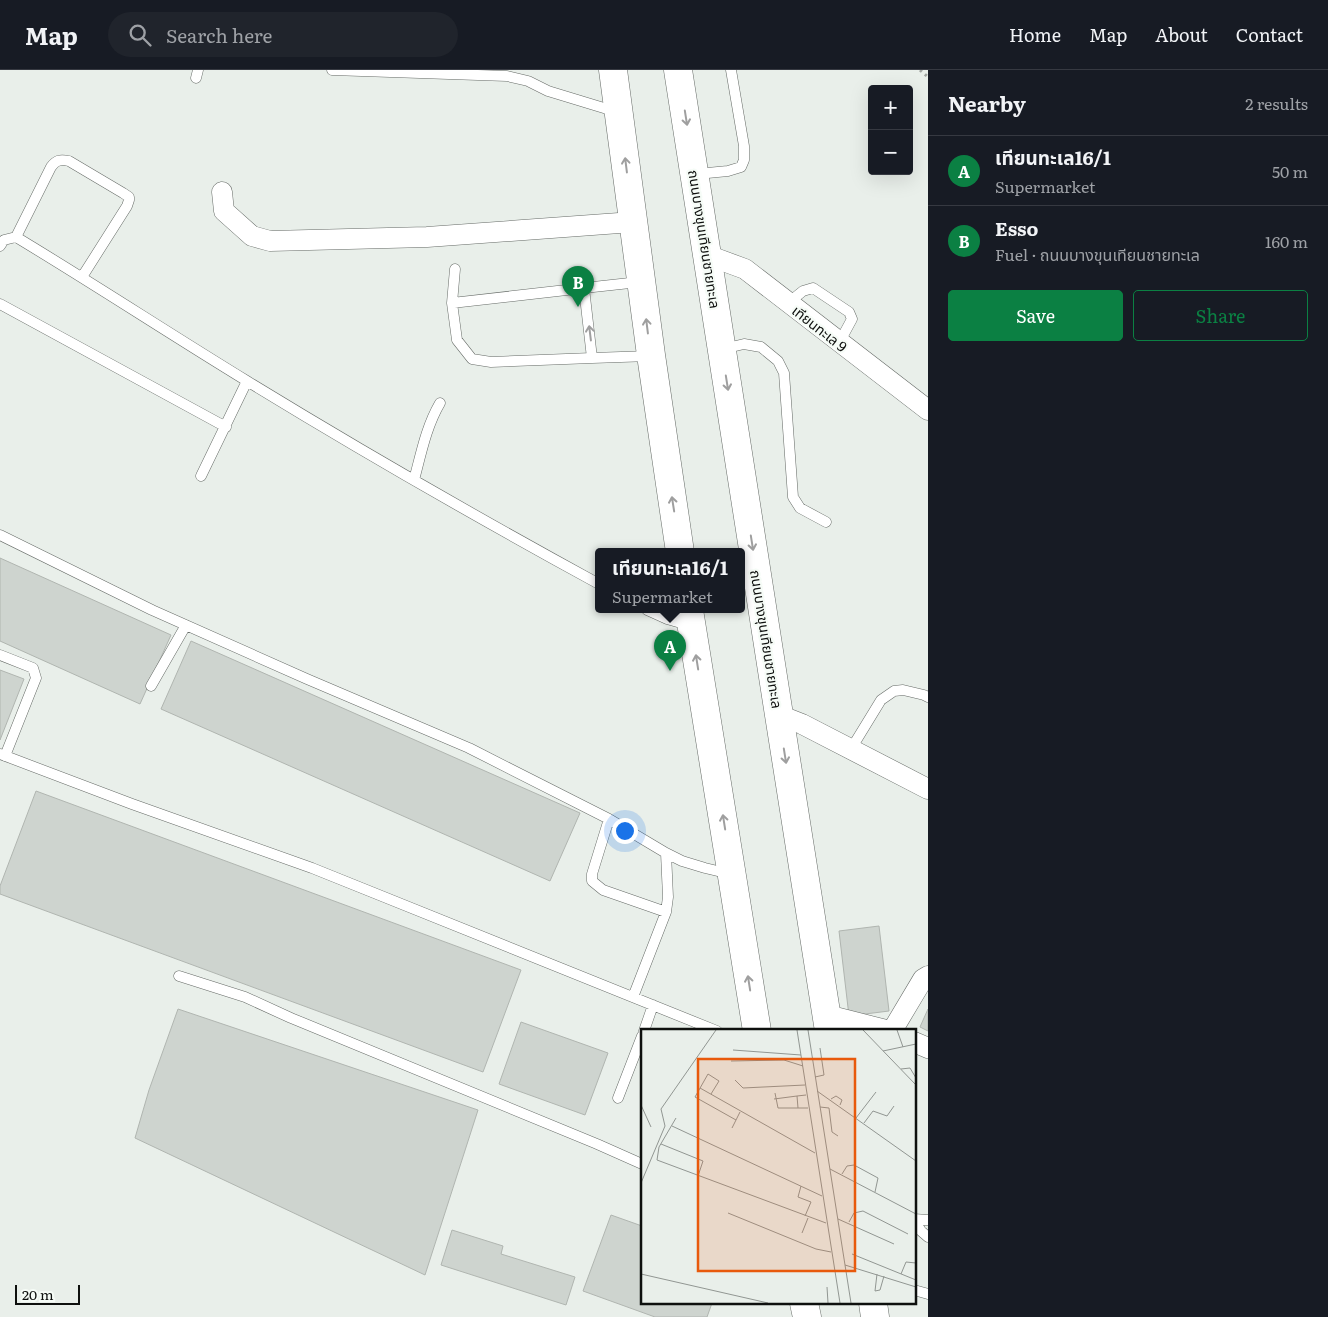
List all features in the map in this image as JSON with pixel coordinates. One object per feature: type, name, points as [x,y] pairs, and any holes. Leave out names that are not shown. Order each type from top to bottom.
[{"type":"main road","points":[[613,70],[650,356],[679,548]]},
{"type":"main road","name":"ถนนบางขุนเทียนชายทะเล","points":[[678,70],[828,1023]]},
{"type":"main road","points":[[690,618],[757,1029]]},
{"type":"main road","points":[[804,1304],[807,1317]]},
{"type":"main road","points":[[873,1304],[875,1317]]},
{"type":"street","points":[[222,192],[224,211],[252,236],[270,241],[427,237],[633,222]]},
{"type":"street","name":"เทียนทะเล 9","points":[[707,255],[744,269],[928,410]]},
{"type":"street","points":[[779,715],[802,724],[928,789]]},
{"type":"street","points":[[892,1029],[923,980],[928,976]]},
{"type":"street","points":[[828,1023],[875,1029]]},
{"type":"street","points":[[916,1043],[928,1048]]},
{"type":"lane","points":[[332,70],[507,76],[528,81],[548,91],[619,113]]},
{"type":"lane","points":[[695,174],[741,168],[744,160],[744,146],[731,70]]},
{"type":"lane","points":[[16,237],[55,162],[61,160],[69,161],[129,196],[129,200],[82,276]]},
{"type":"lane","points":[[0,246],[4,240],[16,237],[82,276],[247,381],[414,480],[595,582]]},
{"type":"lane","points":[[455,269],[452,304],[457,340],[472,359],[491,362],[650,356]]},
{"type":"lane","points":[[452,304],[641,282]]},
{"type":"lane","points":[[584,288],[592,358]]},
{"type":"lane","points":[[788,303],[803,290],[813,288],[850,312],[852,319],[839,343]]},
{"type":"lane","points":[[0,304],[226,426]]},
{"type":"lane","points":[[721,349],[744,344],[761,347],[778,360],[784,373],[793,496],[800,508],[826,522]]},
{"type":"lane","points":[[201,476],[247,381]]},
{"type":"lane","points":[[414,480],[428,427],[440,403]]},
{"type":"lane","points":[[0,535],[152,610],[469,748],[609,820],[682,861],[732,874]]},
{"type":"lane","points":[[654,613],[667,618],[690,618]]},
{"type":"lane","points":[[152,686],[186,625]]},
{"type":"lane","points":[[0,655],[32,668],[36,678],[3,755],[132,804],[312,868],[712,1029]]},
{"type":"lane","points":[[850,750],[881,700],[894,691],[903,690],[928,697]]},
{"type":"lane","points":[[609,820],[592,874],[592,881],[603,890],[666,912]]},
{"type":"lane","points":[[633,997],[666,912],[668,897],[666,853]]},
{"type":"lane","points":[[179,976],[245,997],[291,1018],[641,1164]]},
{"type":"lane","points":[[645,1029],[653,1005]]},
{"type":"lane","points":[[618,1098],[641,1039]]},
{"type":"lane","points":[[916,1223],[928,1237]]},
{"type":"path","points":[[920,70],[928,77]]},
{"type":"building","points":[[0,558],[171,635],[140,704],[0,641]]},
{"type":"building","points":[[191,641],[580,813],[550,881],[161,709]]},
{"type":"building","points":[[0,670],[24,679],[0,740]]},
{"type":"building","points":[[36,791],[521,970],[483,1072],[0,894],[0,886]]},
{"type":"building","points":[[879,926],[889,1011],[849,1016],[839,931]]},
{"type":"building","points":[[178,1009],[478,1110],[425,1275],[135,1138],[149,1090]]},
{"type":"building","points":[[928,1009],[928,1031],[920,1027]]},
{"type":"building","points":[[521,1022],[608,1053],[585,1115],[499,1084]]},
{"type":"building","points":[[611,1215],[641,1226],[641,1304],[712,1304],[707,1317],[655,1317],[583,1291]]},
{"type":"building","points":[[452,1230],[503,1246],[501,1254],[575,1277],[566,1305],[441,1265]]},
{"type":"place","name":"Esso","points":[[578,307]]},
{"type":"place","name":"เทียนทะเล16/1","points":[[670,671]]}]
